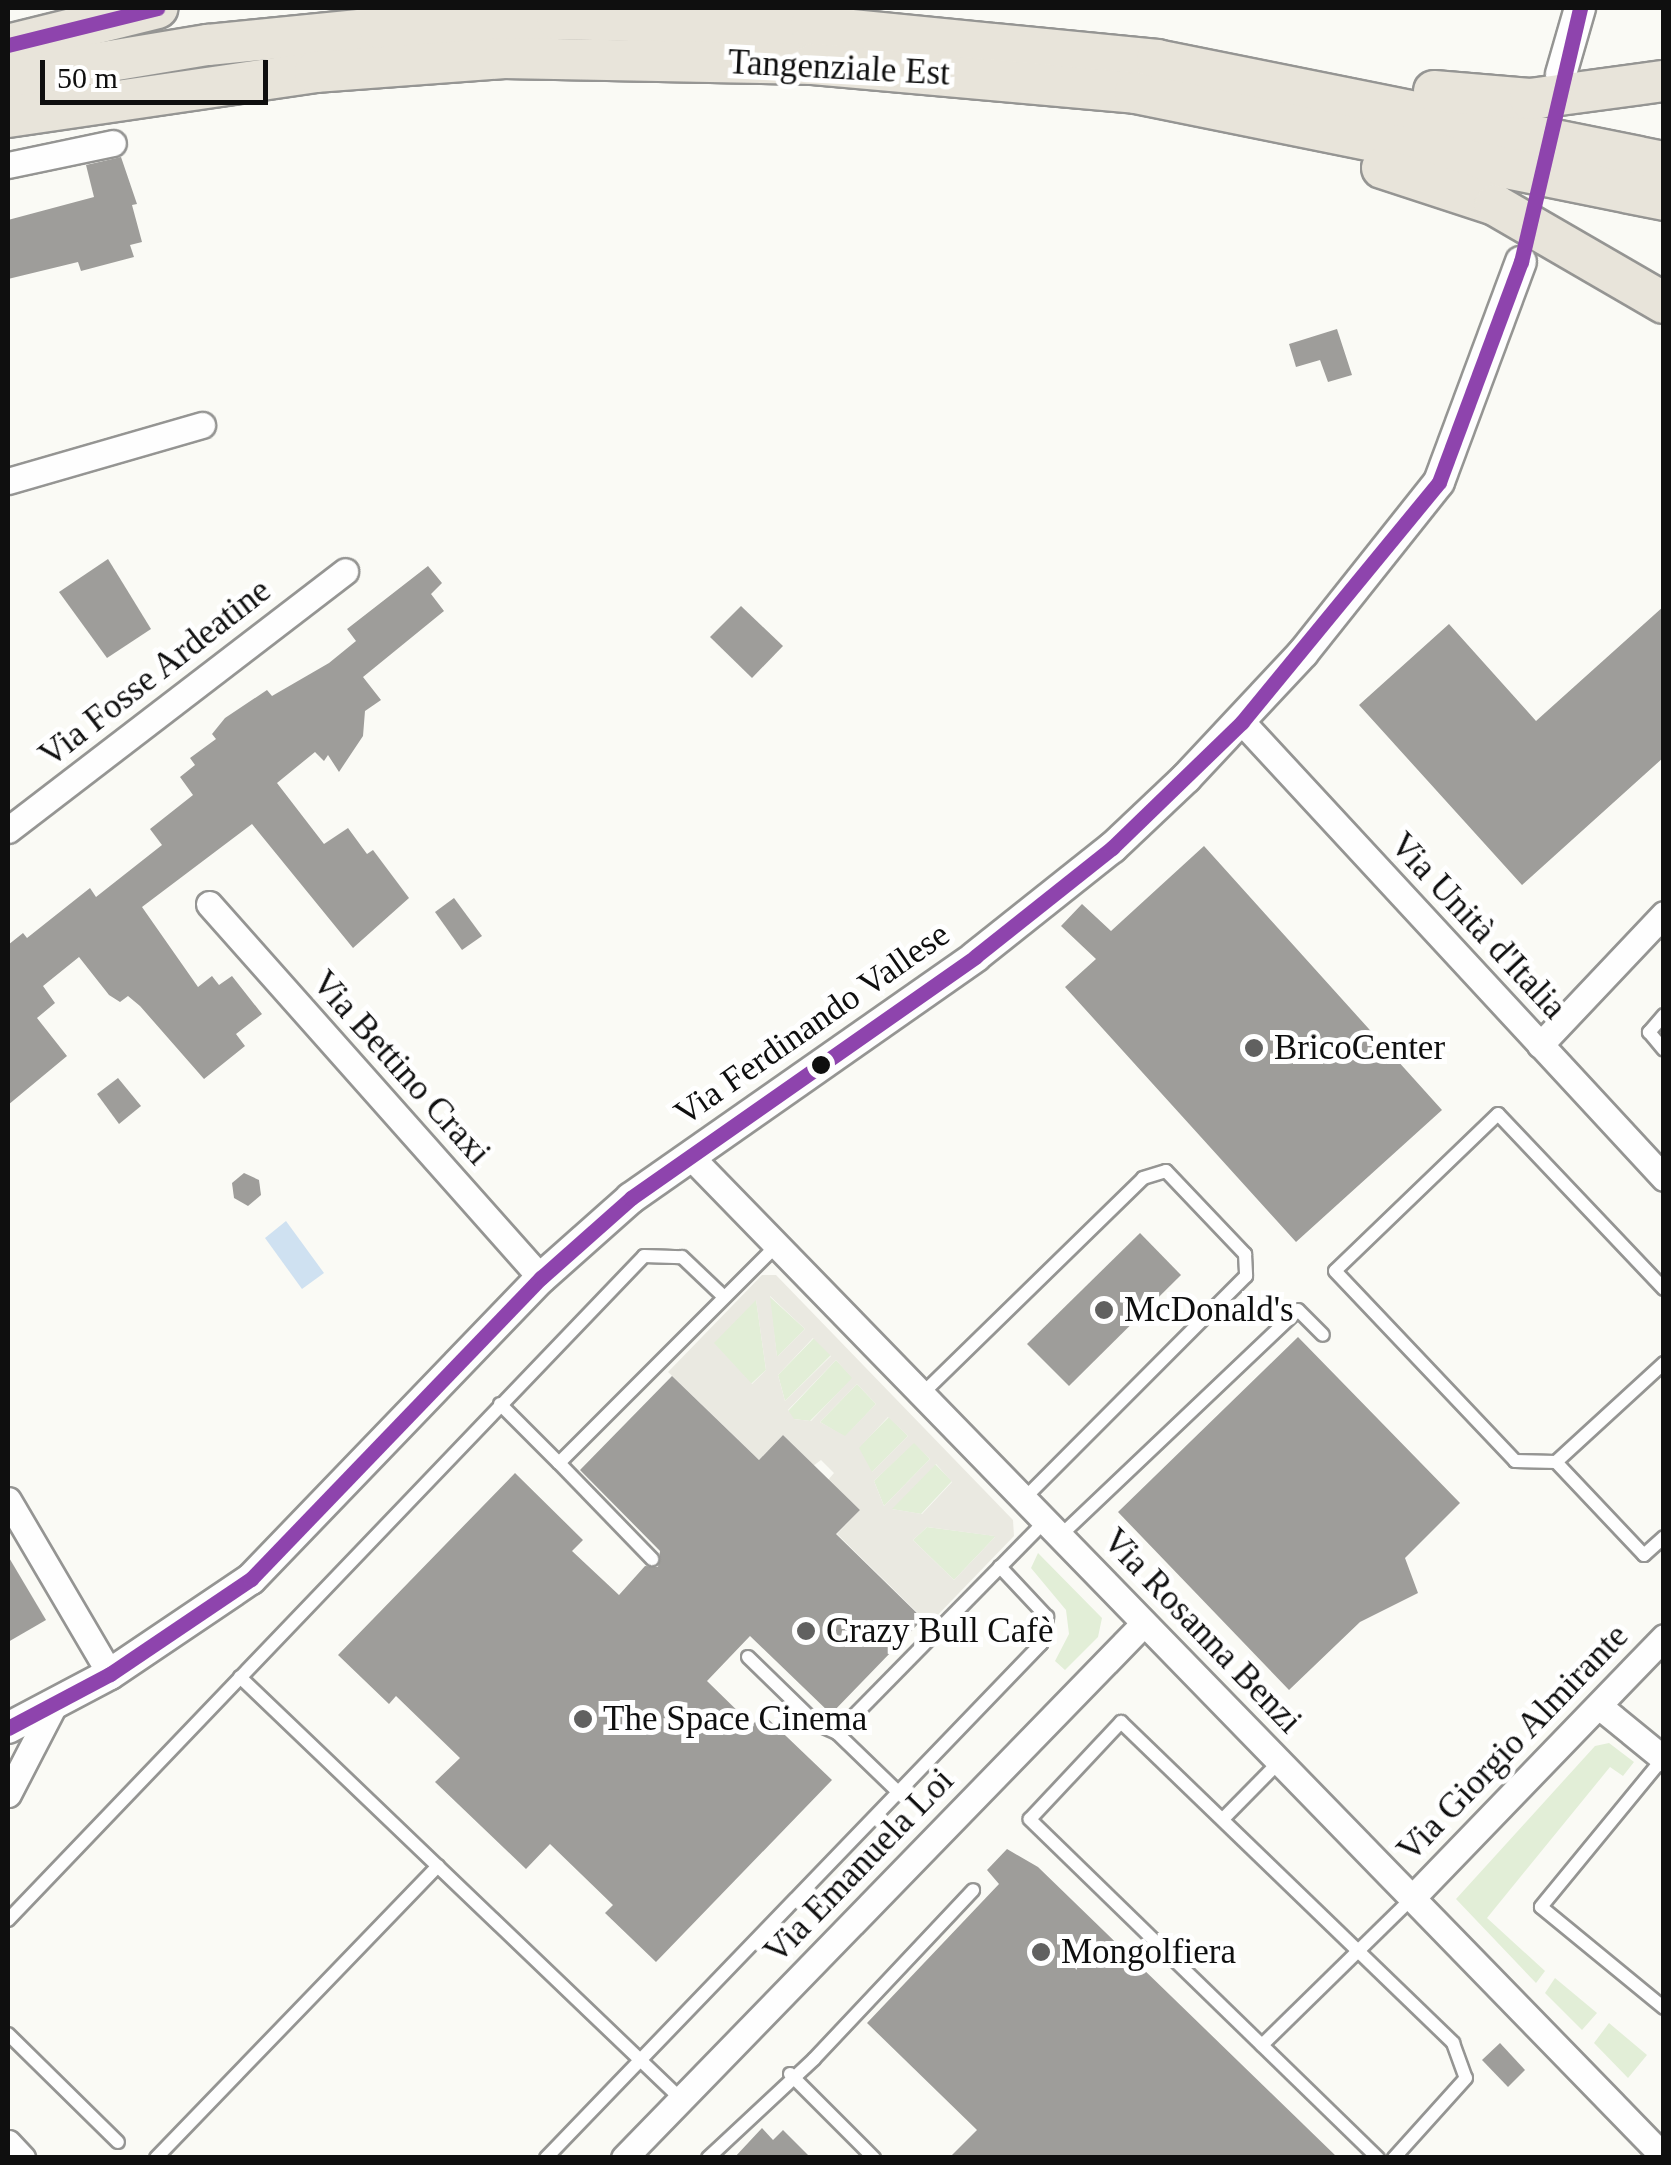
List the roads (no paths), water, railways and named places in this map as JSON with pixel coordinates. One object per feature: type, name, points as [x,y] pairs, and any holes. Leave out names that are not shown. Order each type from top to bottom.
[{"type":"highway","points":[[8,45],[158,8]]},
{"type":"highway","name":"Tangenziale Est","points":[[8,78],[208,45],[557,20],[810,26],[1664,162]]},
{"type":"highway","name":"Tangenziale Est","points":[[8,117],[314,72],[504,58],[814,64],[1146,77],[1664,200]]},
{"type":"highway","points":[[1664,82],[1596,93],[1476,97],[1241,60],[1146,77],[1166,113],[1431,180],[1494,205],[1664,304]]},
{"type":"street","points":[[1562,74],[1580,8]]},
{"type":"street","points":[[8,165],[113,143]]},
{"type":"street","name":"Via Ferdinando Vallese","points":[[8,1728],[53,1708],[110,1674],[251,1579],[541,1278],[689,1155],[976,956],[1112,848],[1242,722],[1439,482],[1484,376],[1521,262]]},
{"type":"street","points":[[8,482],[202,425]]},
{"type":"street","name":"Via Fosse Ardeatine","points":[[8,830],[344,571]]},
{"type":"street","name":"Via Unità d'Italia","points":[[1242,722],[1664,1178]]},
{"type":"street","name":"Via Bettino Craxi","points":[[208,904],[541,1278]]},
{"type":"street","points":[[1540,1045],[1664,914]]},
{"type":"street","name":"Via Rosanna Benzi","points":[[689,1155],[1664,2156]]},
{"type":"street","points":[[8,1500],[110,1674]]},
{"type":"street","name":"Via Emanuela Loi","points":[[624,2158],[1144,1623]]},
{"type":"street","name":"Via Giorgio Almirante","points":[[1413,1897],[1664,1637]]},
{"type":"street","points":[[1599,1706],[1663,1758]]},
{"type":"street","points":[[8,1794],[53,1708]]},
{"type":"street","points":[[8,2144],[22,2158]]},
{"type":"lane","points":[[1664,1015],[1649,1032],[1664,1050]]},
{"type":"lane","points":[[1664,1289],[1498,1114],[1335,1270],[1515,1462],[1556,1462],[1664,1363]]},
{"type":"lane","points":[[922,1394],[1144,1178],[1166,1171],[1245,1254],[1246,1276],[1024,1499]]},
{"type":"lane","points":[[560,1462],[722,1294],[777,1244]]},
{"type":"lane","points":[[8,1920],[644,1256],[682,1257],[722,1294]]},
{"type":"lane","points":[[838,1733],[1000,1567],[1052,1528],[1298,1310],[1323,1336]]},
{"type":"lane","points":[[500,1404],[652,1559]]},
{"type":"lane","points":[[1556,1462],[1644,1555],[1664,1537]]},
{"type":"lane","points":[[546,2158],[1048,1630],[1039,1603],[1000,1567]]},
{"type":"lane","points":[[748,1657],[817,1724],[838,1733],[896,1790]]},
{"type":"lane","points":[[240,1678],[681,2099]]},
{"type":"lane","points":[[1378,2158],[1030,1819],[1121,1722],[1453,2043],[1466,2067],[1462,2085],[1394,2158]]},
{"type":"lane","points":[[1663,1758],[1541,1908],[1664,2008]]},
{"type":"lane","points":[[1224,1819],[1280,1762]]},
{"type":"lane","points":[[156,2158],[438,1866]]},
{"type":"lane","points":[[708,2158],[790,2074],[814,2059],[973,1890]]},
{"type":"lane","points":[[1262,2045],[1413,1897]]},
{"type":"lane","points":[[8,2034],[118,2142]]},
{"type":"lane","points":[[790,2074],[874,2158]]},
{"type":"water","points":[[286,1221],[324,1273],[302,1289],[265,1238]]},
{"type":"place","name":"BricoCenter","points":[[1254,1048]]},
{"type":"place","name":"McDonald's","points":[[1104,1310]]},
{"type":"place","name":"Crazy Bull Cafè","points":[[806,1631]]},
{"type":"place","name":"The Space Cinema","points":[[583,1719]]},
{"type":"place","name":"Mongolfiera","points":[[1041,1952]]}]
